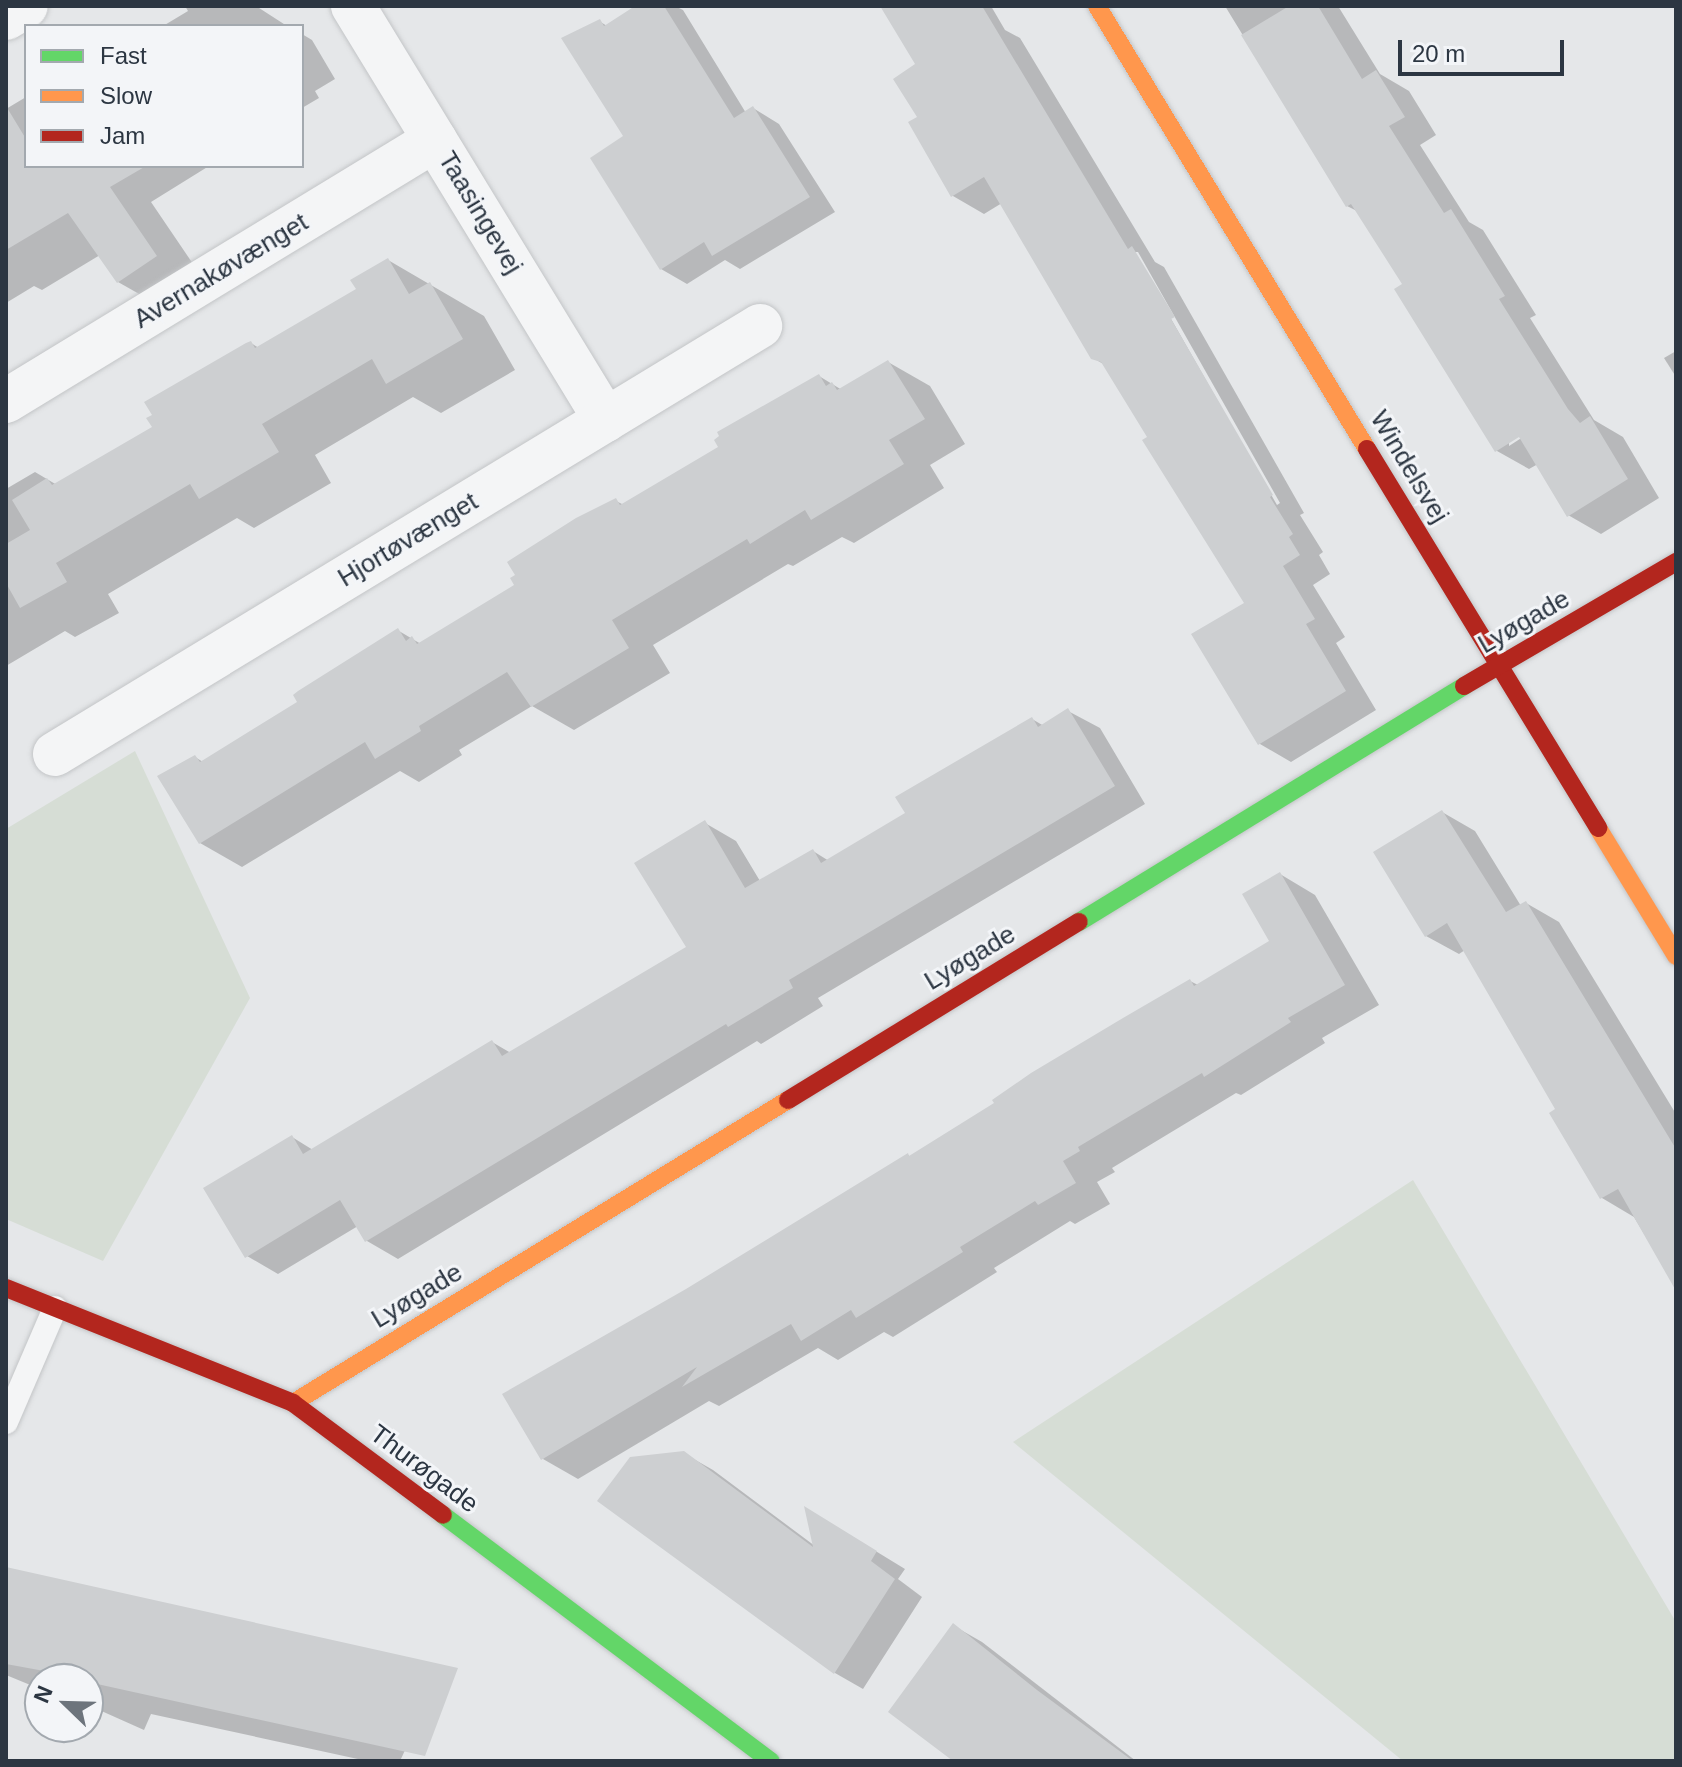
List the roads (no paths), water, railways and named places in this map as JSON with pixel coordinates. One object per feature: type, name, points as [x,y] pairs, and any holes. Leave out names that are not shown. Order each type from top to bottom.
[{"type":"street","points":[[6,18],[26,6]]},
{"type":"street","name":"Taasingevej","points":[[353,6],[606,420]]},
{"type":"street","name":"Windelsvej","points":[[1097,6],[1676,956]]},
{"type":"street","name":"Avernakøvænget","points":[[6,401],[435,140]]},
{"type":"street","name":"Hjortøvænget","points":[[55,754],[760,326]]},
{"type":"street","name":"Lyøgade","points":[[293,1403],[1498,665],[1676,562]]},
{"type":"street","name":"Thurøgade","points":[[6,1288],[293,1403],[771,1761]]},
{"type":"lane","points":[[6,1422],[55,1308]]}]
